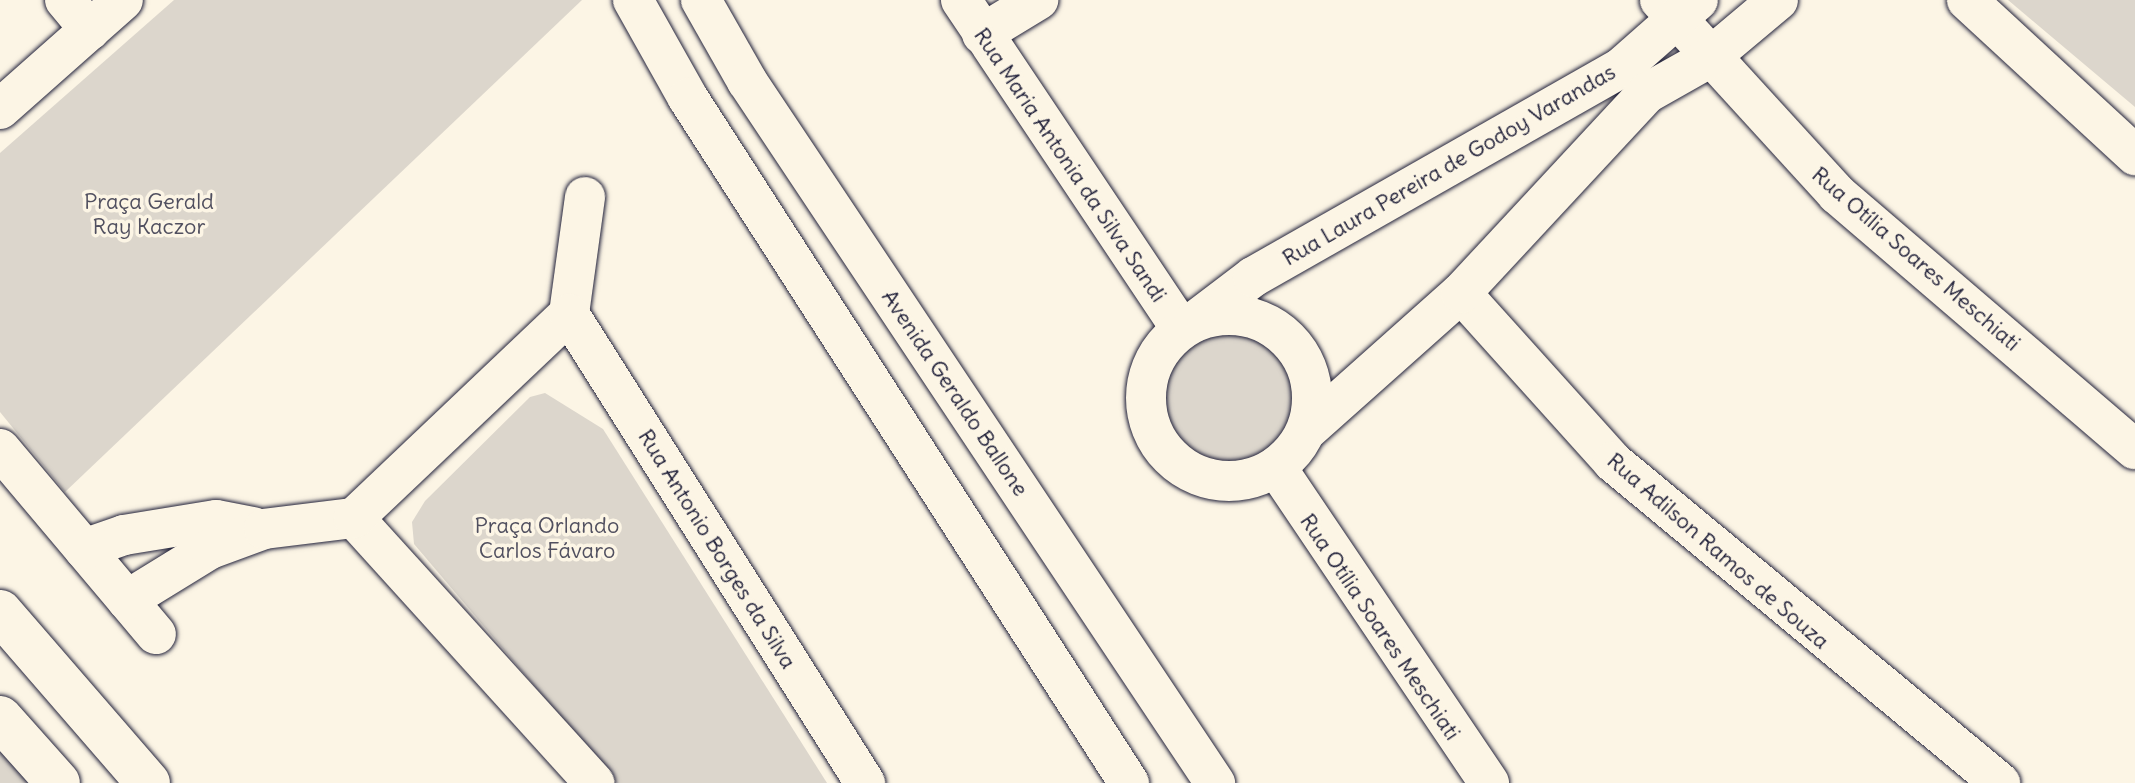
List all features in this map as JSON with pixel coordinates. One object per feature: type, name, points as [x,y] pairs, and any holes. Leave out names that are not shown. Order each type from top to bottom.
[{"type":"main road","points":[[0,612],[148,783]]},
{"type":"main road","points":[[0,718],[58,783]]},
{"type":"street","points":[[0,109],[77,15],[123,0]]},
{"type":"street","points":[[633,0],[688,98],[1129,783]]},
{"type":"street","name":"Avenida Geraldo Ballone","points":[[701,0],[747,81],[1215,783]]},
{"type":"street","name":"Rua Maria Antonia da Silva Sandi","points":[[961,0],[1188,325]]},
{"type":"street","points":[[982,34],[1038,0]]},
{"type":"street","name":"Rua Laura Pereira de Godoy Varandas","points":[[1307,430],[1461,293],[1647,93],[1709,58],[1778,0]]},
{"type":"street","points":[[1967,0],[2135,155]]},
{"type":"street","points":[[1678,6],[1709,58]]},
{"type":"street","name":"Rua Laura Pereira de Godoy Varandas","points":[[1188,325],[1253,277],[1622,67],[1678,6]]},
{"type":"street","name":"Rua Otília Soares Meschiati","points":[[1709,58],[1837,194],[2135,449]]},
{"type":"street","points":[[127,600],[210,549],[264,529],[354,518],[569,314],[585,197]]},
{"type":"street","name":"Rua Adilson Ramos de Souza","points":[[1461,293],[1613,462],[2000,783]]},
{"type":"street","name":"Rua Antonio Borges da Silva","points":[[569,314],[865,783]]},
{"type":"street","points":[[1227,314],[1259,319],[1288,337],[1311,386],[1307,430],[1276,467],[1226,482],[1200,477],[1160,446],[1145,396],[1162,347],[1188,325],[1227,314]]},
{"type":"street","points":[[0,449],[156,634]]},
{"type":"street","name":"Rua Otília Soares Meschiati","points":[[1276,467],[1489,783]]},
{"type":"street","points":[[354,518],[594,783]]},
{"type":"street","points":[[84,549],[124,535],[216,520],[264,529]]},
{"type":"green space","name":"Praça Gerald Ray Kaczor","points":[[174,0],[582,0],[65,492],[0,412],[0,153]]},
{"type":"green space","points":[[2008,0],[2135,0],[2135,107]]},
{"type":"green space","points":[[1228,328],[1254,333],[1277,348],[1292,371],[1297,397],[1292,423],[1277,446],[1254,461],[1228,466],[1202,461],[1179,446],[1164,423],[1159,397],[1164,371],[1179,348],[1202,333]]},
{"type":"green space","name":"Praça Orlando Carlos Fávaro","points":[[545,393],[603,429],[827,783],[617,783],[414,544],[412,522],[425,501],[530,397]]},
{"type":"green space","points":[[0,718],[58,783],[0,783]]}]
